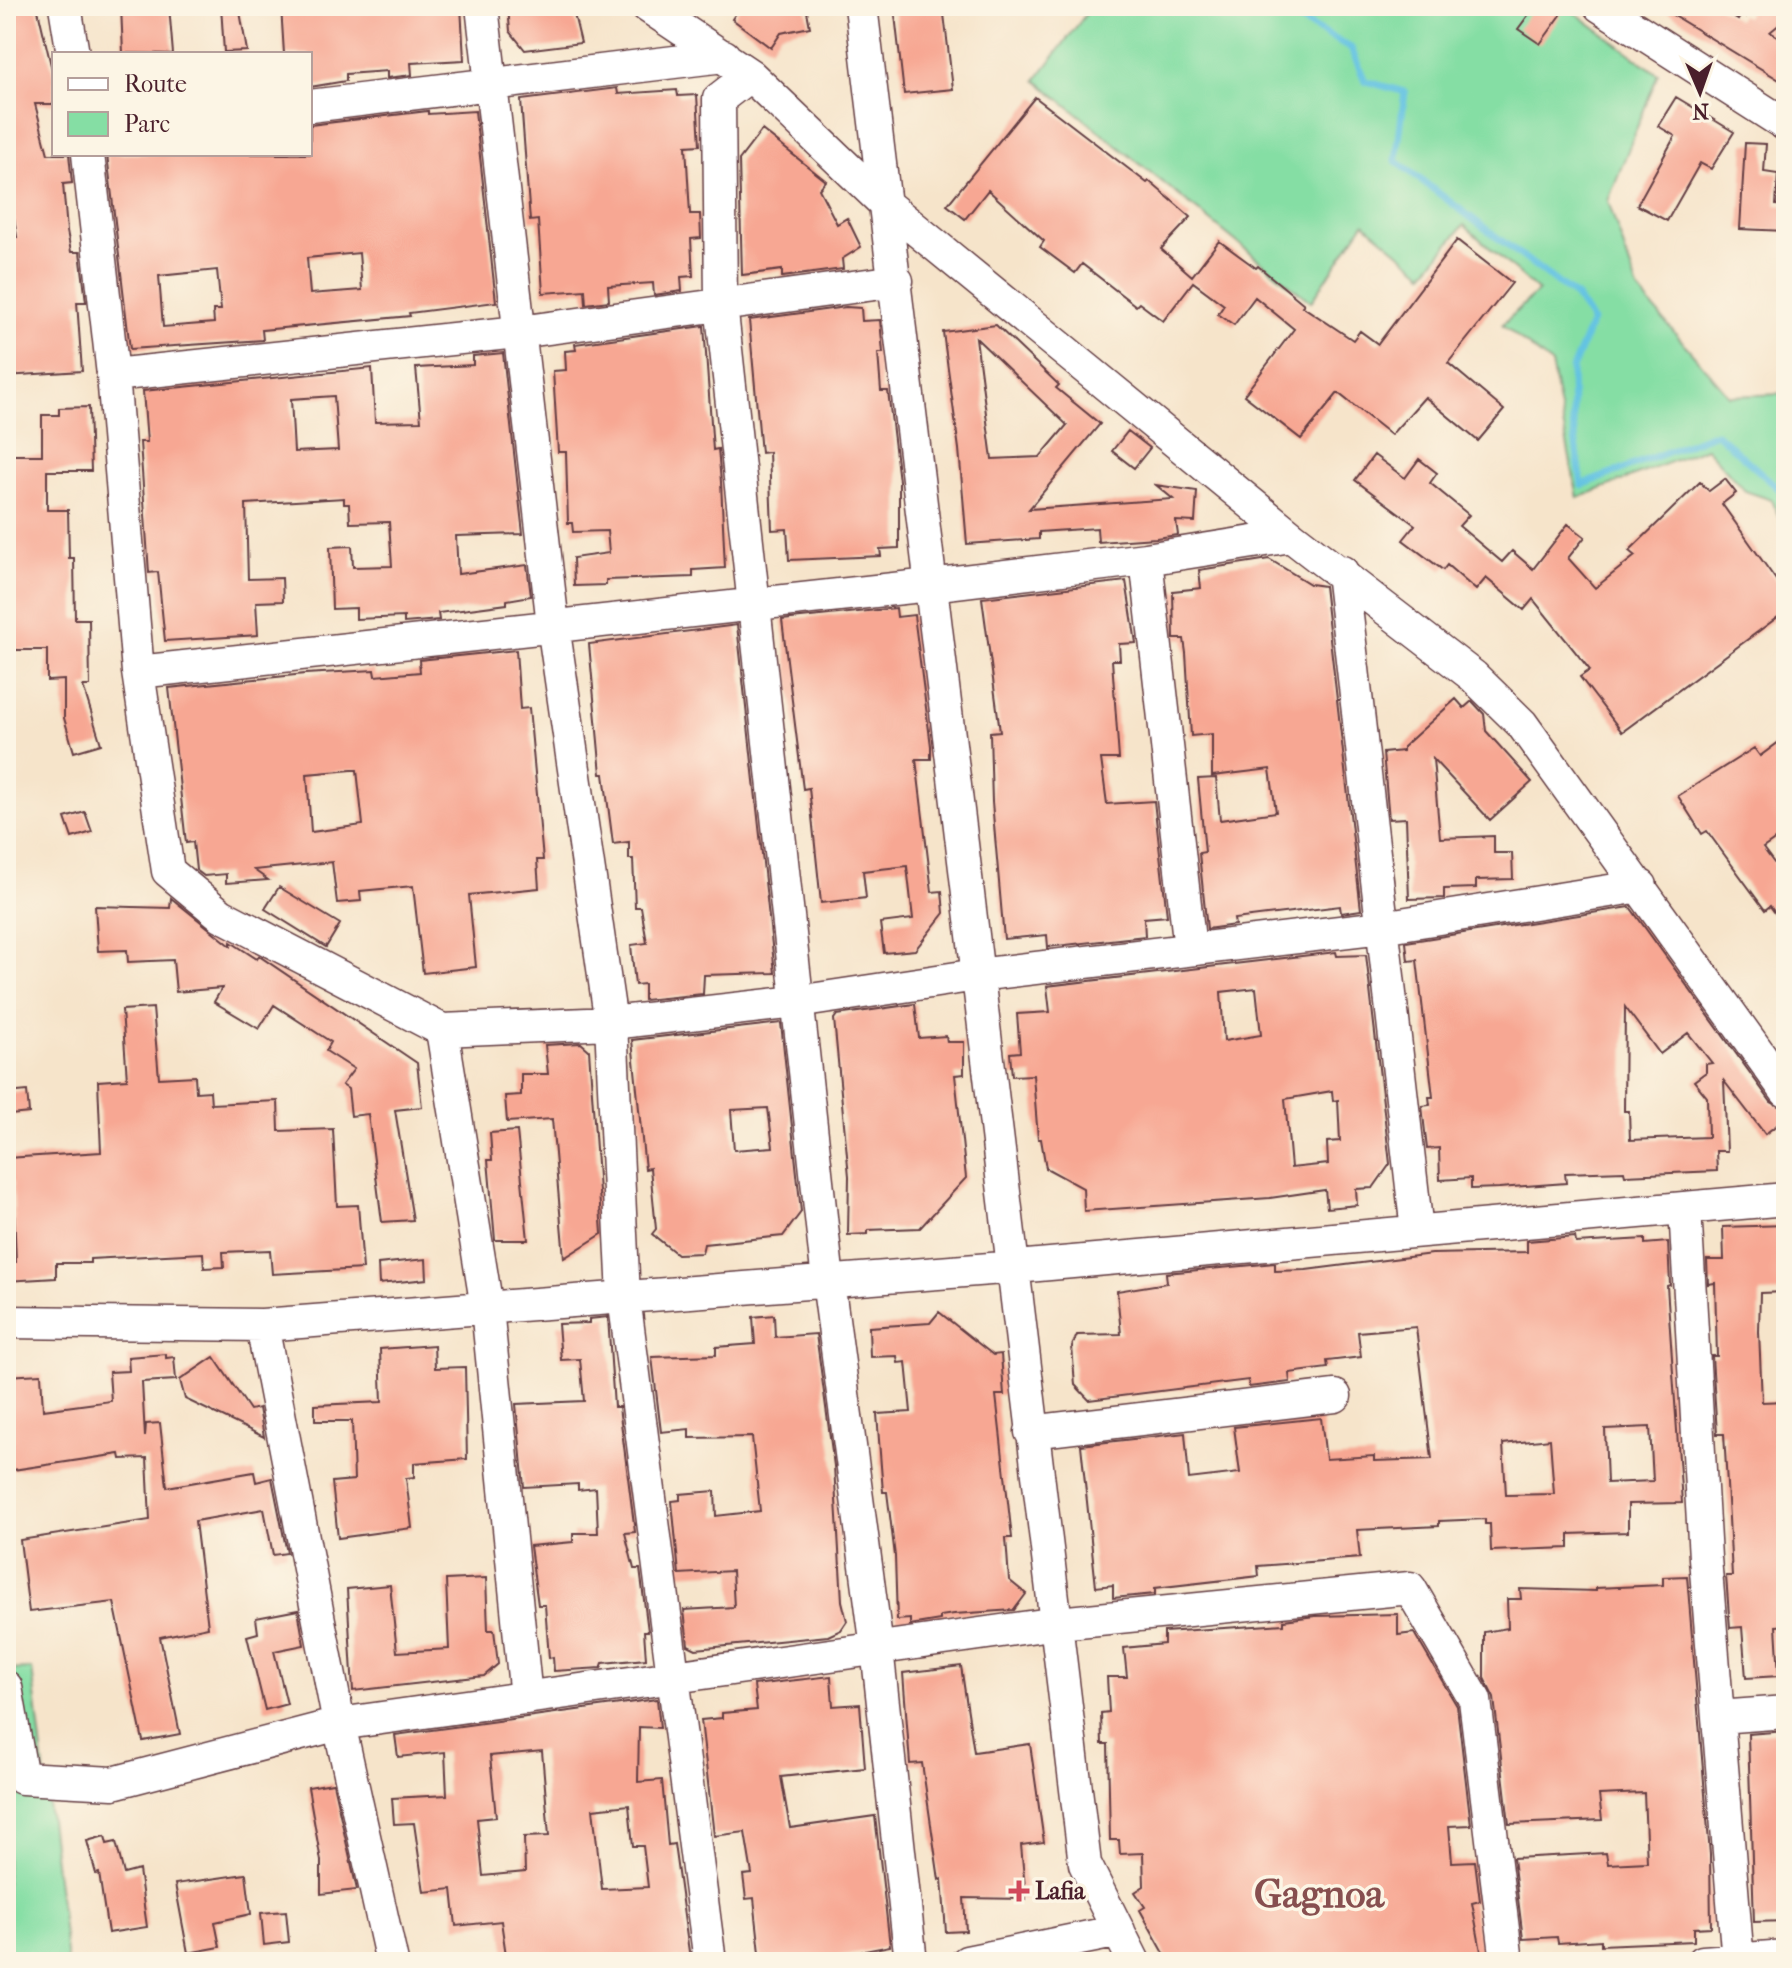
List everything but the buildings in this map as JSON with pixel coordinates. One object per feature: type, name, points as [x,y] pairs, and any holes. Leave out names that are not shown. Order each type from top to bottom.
[{"type":"street","points":[[65,6],[73,52]]},
{"type":"street","points":[[482,6],[553,625],[611,1023],[624,1297],[710,1962]]},
{"type":"street","points":[[647,6],[737,66],[885,204],[1291,536],[1342,572],[1473,676],[1522,724],[1786,1091]]},
{"type":"street","points":[[861,6],[897,281],[977,975],[1016,1267],[1031,1432],[1058,1623],[1085,1864],[1134,1962]]},
{"type":"street","points":[[1600,6],[1786,125]]},
{"type":"street","points":[[312,106],[491,83],[737,66]]},
{"type":"street","points":[[737,66],[719,99],[721,304],[828,1281],[877,1648],[911,1962]]},
{"type":"street","points":[[88,156],[113,375],[138,672],[168,871],[221,915],[442,1030],[611,1023],[797,1002],[977,975],[1382,927],[1641,886]]},
{"type":"street","points":[[113,375],[519,332],[897,281]]},
{"type":"street","points":[[138,672],[930,585],[1146,559],[1291,536]]},
{"type":"street","points":[[1146,559],[1190,949]]},
{"type":"street","points":[[1342,572],[1417,1231]]},
{"type":"street","points":[[442,1030],[487,1308],[526,1698]]},
{"type":"street","points":[[6,1322],[262,1325],[1016,1267],[1786,1199]]},
{"type":"street","points":[[1685,1208],[1705,1558],[1738,1960]]},
{"type":"street","points":[[262,1325],[339,1724],[392,1962]]},
{"type":"street","points":[[1031,1432],[1335,1396]]},
{"type":"street","points":[[6,1687],[22,1778],[113,1783],[339,1724],[1058,1623],[1410,1588],[1475,1700],[1507,1962]]},
{"type":"street","points":[[1718,1717],[1786,1712]]},
{"type":"street","points":[[967,1962],[1119,1931]]},
{"type":"street","points":[[1703,1962],[1786,1956]]},
{"type":"green space","points":[[1092,6],[1566,6],[1658,74],[1608,201],[1638,290],[1729,396],[1786,394],[1786,534],[1772,500],[1745,491],[1706,448],[1578,498],[1551,364],[1502,325],[1538,291],[1464,225],[1424,273],[1364,223],[1311,302],[1036,80]]},
{"type":"green space","points":[[32,1669],[67,1962],[6,1962],[6,1670]]},
{"type":"waterway","points":[[1275,6],[1351,48],[1365,81],[1405,92],[1396,161],[1576,297],[1592,321],[1572,369],[1573,424],[1582,485],[1716,433],[1786,495]]},
{"type":"place","name":"Lafia","points":[[1019,1891]]},
{"type":"district","name":"Gagnoa","points":[[1319,1893]]}]
